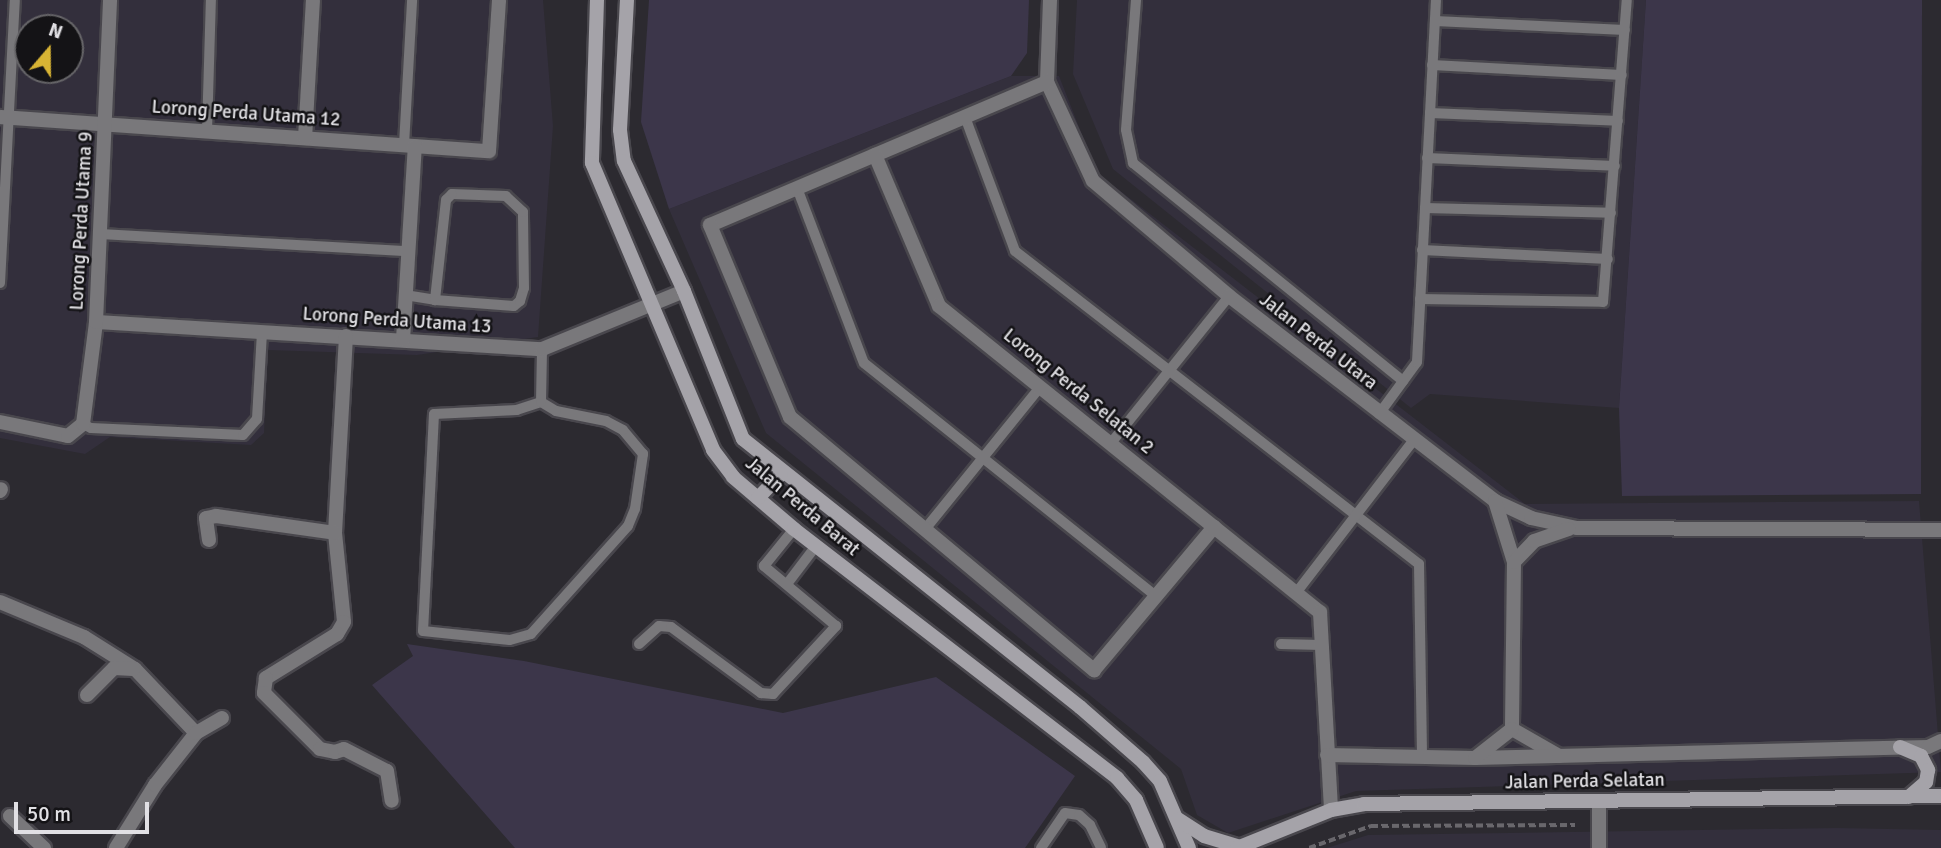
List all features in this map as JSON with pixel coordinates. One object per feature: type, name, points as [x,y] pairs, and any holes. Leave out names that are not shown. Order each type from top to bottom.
[{"type":"street","name":"Lorong Perda Utama 9","points":[[83,424],[96,322],[110,0]]},
{"type":"street","points":[[305,138],[313,0]]},
{"type":"street","name":"Lorong Perda Utama 12","points":[[5,117],[489,151],[499,0]]},
{"type":"street","name":"Jalan Perda Barat","points":[[597,0],[592,163],[713,450],[733,477],[794,529],[1117,778],[1136,800],[1157,848]]},
{"type":"street","name":"Jalan Perda Barat","points":[[627,0],[620,130],[624,161],[684,291],[743,439],[781,474],[1080,707],[1160,780],[1189,848]]},
{"type":"street","name":"Jalan Perda Utara","points":[[1049,0],[1047,82],[1093,181],[1229,296],[1495,501],[1531,518],[1577,528]]},
{"type":"street","points":[[1047,82],[710,225],[790,417],[1094,670],[1214,527]]},
{"type":"street","points":[[403,340],[410,145]]},
{"type":"street","name":"Lorong Perda Selatan 2","points":[[875,155],[939,306],[1320,612],[1321,645]]},
{"type":"street","name":"Lorong Perda Utama 13","points":[[96,322],[542,349],[684,291]]},
{"type":"street","points":[[346,336],[335,533],[344,622],[337,634],[266,678],[264,693],[320,749],[335,752],[344,749],[387,771],[392,801]]},
{"type":"street","points":[[0,422],[68,436],[83,424]]},
{"type":"street","points":[[758,498],[781,474]]},
{"type":"street","points":[[1495,501],[1514,562],[1512,729]]},
{"type":"street","points":[[209,540],[206,518],[216,516],[335,533]]},
{"type":"street","points":[[1514,562],[1546,534],[1577,528],[1941,530]]},
{"type":"street","points":[[0,602],[84,637],[135,669],[196,733]]},
{"type":"street","points":[[1321,645],[1331,810]]},
{"type":"street","points":[[87,695],[114,668],[135,669]]},
{"type":"street","points":[[116,848],[155,785],[196,733],[222,718]]},
{"type":"street","points":[[1512,729],[1559,756]]},
{"type":"street","points":[[1475,758],[1512,729]]},
{"type":"street","points":[[1327,755],[1475,758],[1928,747],[1941,741]]},
{"type":"street","points":[[1900,747],[1921,756],[1928,770],[1926,782],[1909,797]]},
{"type":"street","name":"Jalan Perda Selatan","points":[[1238,848],[1331,810],[1364,804],[1941,796]]},
{"type":"street","points":[[1599,801],[1599,848]]},
{"type":"street","points":[[10,816],[44,848]]},
{"type":"street","points":[[1178,819],[1205,836],[1238,848]]},
{"type":"lane","points":[[0,283],[5,117],[15,0]]},
{"type":"lane","points":[[207,131],[211,0]]},
{"type":"lane","points":[[410,145],[412,0]]},
{"type":"lane","points":[[1136,0],[1126,130],[1133,163],[1403,381]]},
{"type":"lane","points":[[1379,414],[1416,362],[1436,0]]},
{"type":"lane","points":[[1420,299],[1603,302],[1627,0]]},
{"type":"lane","points":[[1435,21],[1625,30]]},
{"type":"lane","points":[[1432,65],[1622,75]]},
{"type":"lane","points":[[1430,113],[1618,121]]},
{"type":"lane","points":[[965,117],[1015,251],[1419,564],[1422,757]]},
{"type":"lane","points":[[1427,158],[1615,166]]},
{"type":"lane","points":[[797,188],[864,363],[1156,596]]},
{"type":"lane","points":[[405,295],[435,300],[514,306],[520,301],[523,212],[506,196],[452,194],[446,200],[442,208],[435,300]]},
{"type":"lane","points":[[1425,208],[1611,214]]},
{"type":"lane","points":[[101,234],[408,251]]},
{"type":"lane","points":[[1422,250],[1608,259]]},
{"type":"lane","points":[[1111,443],[1229,296]]},
{"type":"lane","points":[[83,424],[91,428],[243,435],[257,419],[262,331]]},
{"type":"lane","points":[[541,402],[542,349]]},
{"type":"lane","points":[[926,528],[1040,387]]},
{"type":"lane","points":[[541,402],[556,411],[606,421],[623,430],[643,454],[635,509],[628,526],[530,634],[510,640],[423,631],[434,414],[517,410],[541,402]]},
{"type":"lane","points":[[1296,593],[1413,440]]},
{"type":"lane","points":[[639,644],[659,626],[671,627],[761,693],[773,694],[836,626],[764,566],[794,529]]},
{"type":"lane","points":[[788,584],[816,546]]},
{"type":"lane","points":[[1281,644],[1321,645]]},
{"type":"lane","points":[[1041,848],[1065,813],[1079,815],[1090,825],[1101,848]]},
{"type":"path","points":[[1310,848],[1371,826],[1575,825]]},
{"type":"shaded area","points":[[0,0],[543,0],[553,126],[538,337],[417,355],[268,350],[264,433],[251,445],[110,437],[85,454],[0,438]]},
{"type":"shaded area","points":[[649,0],[1029,0],[1027,53],[1011,76],[669,209],[641,122]]},
{"type":"shaded area","points":[[1077,0],[1646,0],[1619,408],[1430,394],[1411,408],[1113,169],[1073,74]]},
{"type":"shaded area","points":[[1646,0],[1922,0],[1921,494],[1622,496],[1619,408]]},
{"type":"shaded area","points":[[1011,76],[1059,76],[1097,173],[1525,504],[1919,501],[1941,772],[1356,791],[1228,833],[1197,815],[1181,769],[766,433],[669,209]]},
{"type":"shaded area","points":[[407,644],[524,661],[783,713],[936,677],[1075,776],[1025,848],[515,848],[372,685],[413,656]]},
{"type":"shaded area","points":[[1837,828],[1941,830],[1941,848],[1327,848],[1368,835]]}]
